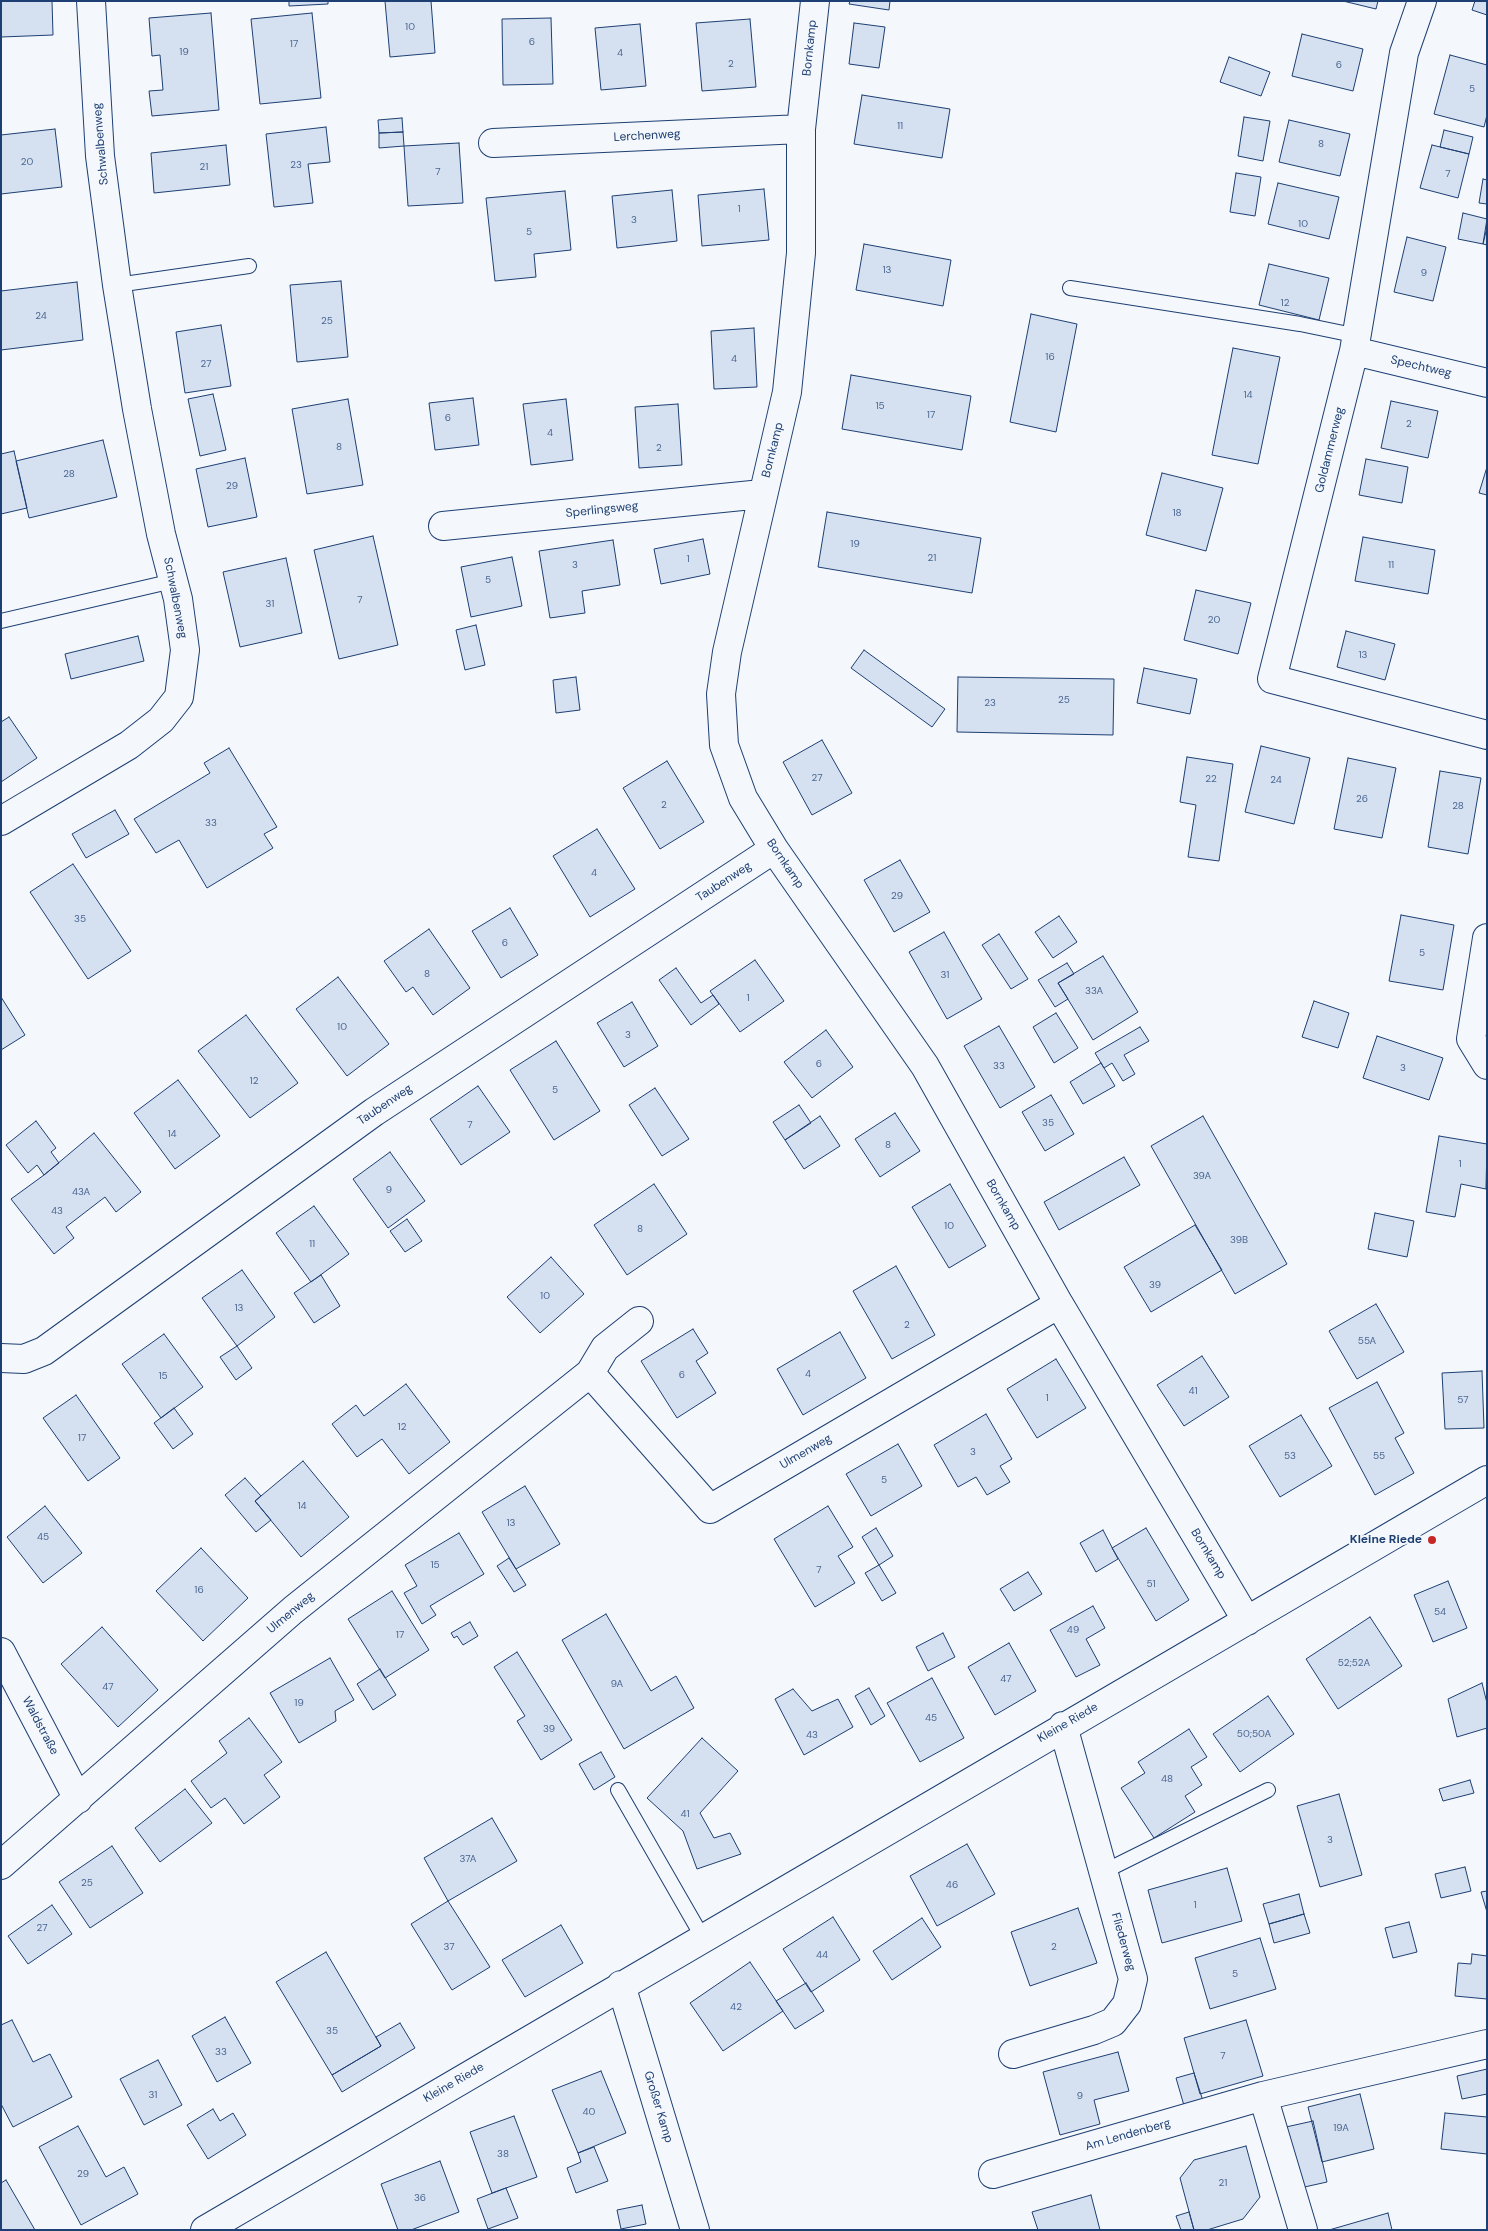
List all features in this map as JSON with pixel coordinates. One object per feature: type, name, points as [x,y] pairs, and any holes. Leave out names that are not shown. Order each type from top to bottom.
[{"type":"street","name":"Schwalbenweg","points":[[1,822],[129,745],[161,720],[179,697],[185,650],[173,581],[137,409],[117,285],[100,156],[91,1]]},
{"type":"street","name":"Bornkamp","points":[[815,1],[801,129],[800,253],[787,392],[727,652],[721,694],[724,746],[743,798],[774,849],[925,1066],[1059,1304],[1247,1620]]},
{"type":"street","name":"Goldammerweg","points":[[1422,1],[1404,53],[1356,343],[1272,679],[1487,735]]},
{"type":"street","name":"Lerchenweg","points":[[493,143],[801,129]]},
{"type":"street","name":"Spechtweg","points":[[1356,343],[1487,383]]},
{"type":"street","name":"Sperlingsweg","points":[[442,526],[762,494]]},
{"type":"street","name":"Taubenweg","points":[[1,1358],[24,1359],[44,1351],[374,1112],[774,849]]},
{"type":"street","points":[[1487,938],[1471,1039],[1487,1065]]},
{"type":"street","name":"Ulmenweg","points":[[590,1372],[710,1509],[1059,1304]]},
{"type":"street","name":"Ulmenweg","points":[[1,1865],[293,1610],[590,1372],[605,1348],[640,1321]]},
{"type":"street","name":"Kleine Riede","points":[[205,2230],[1487,1480]]},
{"type":"street","name":"Waldstraße","points":[[1,1652],[78,1799]]},
{"type":"street","name":"Fliederweg","points":[[1014,2054],[1094,2030],[1113,2022],[1126,2004],[1133,1978],[1064,1726]]},
{"type":"street","name":"Großer Kamp","points":[[621,1985],[695,2230]]},
{"type":"street","name":"Am Lendenberg","points":[[993,2174],[1263,2096],[1487,2044]]},
{"type":"street","points":[[1263,2096],[1303,2230]]},
{"type":"lane","points":[[117,285],[249,266]]},
{"type":"lane","points":[[1070,288],[1300,324],[1356,343]]},
{"type":"lane","points":[[1,621],[173,581]]},
{"type":"lane","points":[[618,1790],[703,1938]]},
{"type":"lane","points":[[1103,1872],[1268,1790]]},
{"type":"building","points":[[1,1],[52,1],[53,35],[1,37]]},
{"type":"building","points":[[289,1],[328,1],[328,4],[289,6]]},
{"type":"building","points":[[385,1],[431,1],[435,53],[390,57]]},
{"type":"building","points":[[850,1],[890,1],[889,10],[849,4]]},
{"type":"building","points":[[1343,1],[1378,1],[1376,9]]},
{"type":"building","points":[[1475,1],[1487,1],[1487,15],[1472,10]]},
{"type":"building","points":[[211,13],[219,110],[152,116],[149,91],[163,90],[160,55],[152,56],[149,18]]},
{"type":"building","points":[[312,13],[321,98],[260,104],[251,19]]},
{"type":"building","points":[[551,18],[553,84],[503,85],[502,19]]},
{"type":"building","points":[[750,19],[756,87],[702,91],[696,23]]},
{"type":"building","points":[[854,23],[885,27],[879,68],[849,64]]},
{"type":"building","points":[[640,24],[646,86],[601,90],[595,28]]},
{"type":"building","points":[[1302,34],[1363,49],[1353,91],[1292,76]]},
{"type":"building","points":[[1450,55],[1487,65],[1487,115],[1484,127],[1434,114]]},
{"type":"building","points":[[1229,57],[1270,72],[1261,96],[1220,82]]},
{"type":"building","points":[[862,95],[950,109],[942,158],[854,144]]},
{"type":"building","points":[[1244,117],[1270,121],[1263,161],[1238,156]]},
{"type":"building","points":[[402,118],[403,132],[379,133],[378,120]]},
{"type":"building","points":[[1289,120],[1350,134],[1340,176],[1279,162]]},
{"type":"building","points":[[326,127],[330,162],[308,164],[313,203],[274,207],[266,134]]},
{"type":"building","points":[[55,129],[62,187],[1,194],[1,135]]},
{"type":"building","points":[[1444,130],[1473,137],[1469,154],[1440,147]]},
{"type":"building","points":[[403,132],[404,146],[379,148],[379,133]]},
{"type":"building","points":[[459,143],[463,203],[408,206],[404,146]]},
{"type":"building","points":[[226,145],[230,185],[154,193],[151,153]]},
{"type":"building","points":[[1432,145],[1469,154],[1458,198],[1420,188]]},
{"type":"building","points":[[1236,173],[1261,177],[1255,216],[1230,212]]},
{"type":"building","points":[[1483,179],[1487,180],[1487,204],[1479,203]]},
{"type":"building","points":[[1278,183],[1339,197],[1329,239],[1268,224]]},
{"type":"building","points":[[764,189],[769,240],[702,246],[698,195]]},
{"type":"building","points":[[672,190],[677,241],[617,248],[612,196]]},
{"type":"building","points":[[565,191],[571,250],[534,254],[536,277],[495,281],[486,198]]},
{"type":"building","points":[[1463,213],[1487,219],[1483,244],[1458,239]]},
{"type":"building","points":[[1487,227],[1487,245],[1483,244]]},
{"type":"building","points":[[1407,237],[1446,247],[1433,301],[1394,292]]},
{"type":"building","points":[[864,244],[951,260],[943,306],[856,290]]},
{"type":"building","points":[[1269,264],[1329,278],[1319,320],[1259,305]]},
{"type":"building","points":[[341,281],[348,357],[297,362],[290,285]]},
{"type":"building","points":[[77,282],[83,340],[1,350],[1,291]]},
{"type":"building","points":[[1031,314],[1077,324],[1056,432],[1010,422]]},
{"type":"building","points":[[221,325],[231,386],[185,393],[176,332]]},
{"type":"building","points":[[754,328],[757,387],[714,389],[711,331]]},
{"type":"building","points":[[1233,348],[1280,357],[1258,464],[1212,455]]},
{"type":"building","points":[[851,375],[971,396],[962,450],[842,429]]},
{"type":"building","points":[[213,394],[226,450],[200,456],[188,399]]},
{"type":"building","points":[[473,398],[479,445],[435,450],[429,403]]},
{"type":"building","points":[[348,399],[363,485],[307,494],[292,409]]},
{"type":"building","points":[[566,399],[573,460],[531,465],[523,404]]},
{"type":"building","points":[[1391,401],[1438,411],[1428,458],[1381,448]]},
{"type":"building","points":[[678,404],[682,465],[639,468],[635,407]]},
{"type":"building","points":[[103,440],[117,497],[29,518],[16,461]]},
{"type":"building","points":[[14,451],[27,508],[1,514],[1,454]]},
{"type":"building","points":[[245,458],[257,517],[208,527],[196,469]]},
{"type":"building","points":[[1366,459],[1408,467],[1402,503],[1359,495]]},
{"type":"building","points":[[1487,467],[1487,495],[1479,493]]},
{"type":"building","points":[[1162,473],[1223,488],[1206,551],[1146,535]]},
{"type":"building","points":[[827,512],[981,538],[972,593],[818,567]]},
{"type":"building","points":[[373,536],[398,645],[339,659],[314,550]]},
{"type":"building","points":[[1363,537],[1435,550],[1428,594],[1355,581]]},
{"type":"building","points":[[703,539],[710,574],[661,584],[654,549]]},
{"type":"building","points":[[613,540],[620,585],[582,591],[585,613],[550,618],[539,551]]},
{"type":"building","points":[[512,557],[522,606],[471,617],[461,567]]},
{"type":"building","points":[[286,558],[302,633],[240,647],[223,572]]},
{"type":"building","points":[[1196,590],[1251,603],[1238,654],[1184,640]]},
{"type":"building","points":[[476,625],[485,665],[465,670],[456,630]]},
{"type":"building","points":[[1346,631],[1395,644],[1385,680],[1337,667]]},
{"type":"building","points":[[138,636],[144,661],[71,679],[65,654]]},
{"type":"building","points":[[864,650],[945,709],[932,727],[851,668]]},
{"type":"building","points":[[1144,668],[1197,679],[1190,714],[1137,703]]},
{"type":"building","points":[[576,677],[580,710],[556,713],[553,680]]},
{"type":"building","points":[[958,677],[1114,679],[1113,735],[957,732]]},
{"type":"building","points":[[9,717],[37,758],[1,782],[1,722]]},
{"type":"building","points":[[822,740],[852,793],[812,815],[783,762]]},
{"type":"building","points":[[1261,746],[1310,758],[1294,824],[1245,812]]},
{"type":"building","points":[[229,748],[277,827],[264,834],[273,848],[207,888],[179,840],[156,853],[134,819],[210,773],[204,763]]},
{"type":"building","points":[[1187,757],[1233,764],[1219,861],[1188,857],[1196,805],[1180,802]]},
{"type":"building","points":[[1348,758],[1396,768],[1382,838],[1334,829]]},
{"type":"building","points":[[667,761],[704,822],[660,849],[623,788]]},
{"type":"building","points":[[1440,771],[1481,778],[1468,854],[1428,847]]},
{"type":"building","points":[[115,810],[129,834],[86,858],[72,834]]},
{"type":"building","points":[[597,829],[635,889],[590,917],[553,856]]},
{"type":"building","points":[[900,860],[930,912],[894,932],[864,880]]},
{"type":"building","points":[[73,864],[131,951],[88,979],[30,892]]},
{"type":"building","points":[[510,908],[538,955],[501,978],[472,931]]},
{"type":"building","points":[[1401,915],[1454,925],[1443,990],[1389,981]]},
{"type":"building","points":[[1059,916],[1077,942],[1053,958],[1035,932]]},
{"type":"building","points":[[429,929],[470,988],[433,1015],[413,987],[406,992],[384,961]]},
{"type":"building","points":[[944,932],[982,999],[947,1019],[909,952]]},
{"type":"building","points":[[999,934],[1028,979],[1011,989],[982,945]]},
{"type":"building","points":[[1103,956],[1138,1012],[1093,1040],[1058,983]]},
{"type":"building","points":[[755,960],[784,1001],[740,1032],[710,991]]},
{"type":"building","points":[[1067,963],[1074,974],[1058,983],[1068,999],[1055,1007],[1038,980]]},
{"type":"building","points":[[676,968],[701,1003],[713,995],[719,1004],[691,1025],[659,980]]},
{"type":"building","points":[[338,977],[389,1044],[347,1076],[296,1009]]},
{"type":"building","points":[[1,997],[25,1035],[1,1050]]},
{"type":"building","points":[[1314,1001],[1349,1013],[1338,1048],[1302,1037]]},
{"type":"building","points":[[632,1002],[658,1046],[624,1067],[597,1023]]},
{"type":"building","points":[[1056,1013],[1078,1048],[1054,1063],[1033,1027]]},
{"type":"building","points":[[246,1015],[298,1083],[250,1118],[198,1051]]},
{"type":"building","points":[[999,1026],[1035,1087],[1000,1108],[964,1046]]},
{"type":"building","points":[[1140,1027],[1149,1041],[1124,1055],[1135,1074],[1123,1081],[1112,1063],[1104,1068],[1095,1053]]},
{"type":"building","points":[[826,1030],[853,1067],[812,1098],[784,1062]]},
{"type":"building","points":[[1377,1036],[1443,1058],[1429,1100],[1363,1078]]},
{"type":"building","points":[[556,1041],[600,1111],[554,1140],[510,1070]]},
{"type":"building","points":[[1101,1063],[1115,1086],[1083,1104],[1070,1082]]},
{"type":"building","points":[[178,1080],[220,1136],[175,1169],[134,1113]]},
{"type":"building","points":[[478,1086],[510,1132],[461,1165],[430,1119]]},
{"type":"building","points":[[655,1088],[689,1139],[662,1156],[629,1105]]},
{"type":"building","points":[[1051,1095],[1074,1134],[1045,1151],[1022,1112]]},
{"type":"building","points":[[799,1105],[811,1123],[785,1140],[773,1122]]},
{"type":"building","points":[[895,1113],[920,1151],[880,1177],[855,1139]]},
{"type":"building","points":[[820,1116],[840,1146],[804,1169],[785,1140]]},
{"type":"building","points":[[1203,1116],[1287,1264],[1235,1294],[1151,1146]]},
{"type":"building","points":[[36,1121],[56,1148],[51,1152],[59,1163],[44,1175],[37,1165],[28,1173],[6,1145]]},
{"type":"building","points":[[94,1133],[141,1192],[116,1212],[105,1197],[66,1227],[74,1238],[54,1254],[11,1199],[44,1175]]},
{"type":"building","points":[[1439,1136],[1487,1144],[1486,1189],[1461,1184],[1455,1217],[1426,1212]]},
{"type":"building","points":[[390,1152],[425,1201],[388,1228],[353,1179]]},
{"type":"building","points":[[1124,1157],[1140,1185],[1059,1230],[1044,1202]]},
{"type":"building","points":[[654,1184],[687,1234],[627,1275],[594,1225]]},
{"type":"building","points":[[950,1184],[986,1246],[949,1268],[912,1207]]},
{"type":"building","points":[[314,1206],[349,1254],[311,1282],[276,1233]]},
{"type":"building","points":[[1375,1213],[1414,1221],[1407,1257],[1368,1249]]},
{"type":"building","points":[[407,1219],[422,1241],[405,1252],[390,1231]]},
{"type":"building","points":[[1195,1225],[1222,1270],[1151,1312],[1124,1267]]},
{"type":"building","points":[[551,1257],[584,1294],[540,1333],[507,1297]]},
{"type":"building","points":[[896,1266],[935,1335],[892,1359],[853,1291]]},
{"type":"building","points":[[242,1270],[275,1317],[237,1346],[202,1298]]},
{"type":"building","points":[[321,1275],[340,1306],[314,1323],[294,1293]]},
{"type":"building","points":[[1376,1304],[1404,1352],[1357,1379],[1329,1331]]},
{"type":"building","points":[[693,1329],[708,1353],[696,1361],[716,1393],[677,1418],[641,1361]]},
{"type":"building","points":[[840,1332],[866,1378],[803,1415],[777,1369]]},
{"type":"building","points":[[164,1334],[203,1387],[161,1418],[122,1364]]},
{"type":"building","points":[[237,1346],[252,1368],[236,1380],[220,1357]]},
{"type":"building","points":[[1202,1356],[1229,1397],[1184,1426],[1157,1385]]},
{"type":"building","points":[[1056,1359],[1086,1408],[1037,1438],[1007,1389]]},
{"type":"building","points":[[1482,1371],[1484,1428],[1445,1429],[1442,1373]]},
{"type":"building","points":[[1377,1382],[1404,1433],[1395,1438],[1414,1473],[1375,1495],[1329,1408]]},
{"type":"building","points":[[406,1384],[450,1442],[409,1474],[382,1439],[357,1457],[332,1424],[356,1405],[364,1416]]},
{"type":"building","points":[[76,1395],[120,1458],[88,1481],[43,1418]]},
{"type":"building","points":[[174,1408],[193,1434],[173,1449],[154,1423]]},
{"type":"building","points":[[986,1414],[1012,1459],[1000,1466],[1010,1482],[987,1495],[976,1477],[958,1487],[934,1445]]},
{"type":"building","points":[[1301,1415],[1332,1466],[1280,1497],[1249,1446]]},
{"type":"building","points":[[898,1444],[922,1486],[871,1516],[846,1474]]},
{"type":"building","points":[[303,1461],[349,1517],[301,1557],[255,1501]]},
{"type":"building","points":[[245,1478],[261,1496],[255,1501],[271,1520],[256,1532],[225,1495]]},
{"type":"building","points":[[525,1486],[560,1544],[516,1569],[482,1512]]},
{"type":"building","points":[[45,1506],[82,1553],[43,1583],[7,1537]]},
{"type":"building","points":[[828,1506],[853,1547],[838,1556],[855,1583],[815,1607],[774,1539]]},
{"type":"building","points":[[876,1528],[893,1556],[879,1565],[862,1537]]},
{"type":"building","points":[[1146,1528],[1189,1600],[1156,1621],[1112,1548]]},
{"type":"building","points":[[1103,1530],[1118,1559],[1096,1572],[1080,1543]]},
{"type":"building","points":[[459,1533],[484,1574],[430,1606],[436,1615],[422,1624],[404,1593],[417,1586],[405,1565]]},
{"type":"building","points":[[201,1548],[248,1598],[203,1641],[156,1591]]},
{"type":"building","points":[[509,1558],[526,1585],[514,1592],[497,1566]]},
{"type":"building","points":[[879,1565],[896,1593],[882,1601],[865,1573]]},
{"type":"building","points":[[1028,1572],[1042,1594],[1014,1611],[1000,1589]]},
{"type":"building","points":[[1448,1581],[1467,1628],[1433,1642],[1414,1595]]},
{"type":"building","points":[[392,1591],[429,1650],[385,1678],[348,1619]]},
{"type":"building","points":[[1093,1606],[1105,1628],[1086,1639],[1100,1665],[1076,1677],[1050,1630]]},
{"type":"building","points":[[606,1614],[651,1691],[676,1676],[694,1708],[624,1749],[562,1640]]},
{"type":"building","points":[[1370,1617],[1402,1666],[1338,1709],[1306,1659]]},
{"type":"building","points":[[470,1622],[478,1636],[463,1645],[457,1636],[454,1638],[451,1633]]},
{"type":"building","points":[[102,1627],[158,1690],[118,1727],[61,1664]]},
{"type":"building","points":[[943,1633],[955,1657],[928,1671],[916,1647]]},
{"type":"building","points":[[1009,1643],[1036,1691],[995,1715],[968,1667]]},
{"type":"building","points":[[517,1652],[572,1740],[541,1760],[517,1721],[525,1716],[494,1667]]},
{"type":"building","points":[[330,1658],[354,1700],[335,1711],[336,1721],[299,1743],[270,1693]]},
{"type":"building","points":[[380,1669],[396,1695],[373,1710],[357,1684]]},
{"type":"building","points":[[932,1678],[964,1738],[920,1762],[887,1703]]},
{"type":"building","points":[[1482,1683],[1487,1703],[1487,1728],[1457,1737],[1448,1699]]},
{"type":"building","points":[[869,1688],[885,1716],[871,1725],[855,1696]]},
{"type":"building","points":[[793,1689],[812,1711],[838,1699],[853,1727],[804,1755],[775,1699]]},
{"type":"building","points":[[1268,1696],[1294,1734],[1240,1772],[1213,1734]]},
{"type":"building","points":[[249,1718],[282,1762],[264,1775],[280,1797],[244,1824],[225,1798],[211,1808],[191,1781],[227,1753],[219,1741]]},
{"type":"building","points":[[1189,1729],[1207,1757],[1191,1767],[1202,1785],[1185,1796],[1195,1812],[1154,1838],[1121,1788],[1145,1773],[1138,1762]]},
{"type":"building","points":[[702,1738],[738,1771],[700,1813],[714,1838],[730,1833],[741,1854],[697,1869],[683,1831],[647,1798]]},
{"type":"building","points":[[601,1752],[615,1777],[594,1790],[579,1764]]},
{"type":"building","points":[[1470,1780],[1474,1793],[1443,1801],[1439,1789]]},
{"type":"building","points":[[185,1789],[212,1823],[160,1862],[135,1828]]},
{"type":"building","points":[[1339,1794],[1362,1875],[1320,1887],[1297,1806]]},
{"type":"building","points":[[492,1818],[517,1861],[448,1901],[424,1858]]},
{"type":"building","points":[[967,1844],[995,1894],[937,1926],[910,1876]]},
{"type":"building","points":[[112,1846],[143,1893],[90,1928],[59,1882]]},
{"type":"building","points":[[1465,1867],[1471,1891],[1441,1898],[1435,1874]]},
{"type":"building","points":[[1227,1868],[1242,1921],[1162,1943],[1148,1890]]},
{"type":"building","points":[[1487,1891],[1487,1912],[1481,1892]]},
{"type":"building","points":[[1299,1894],[1304,1914],[1269,1924],[1263,1904]]},
{"type":"building","points":[[448,1901],[490,1967],[452,1990],[411,1924]]},
{"type":"building","points":[[52,1905],[72,1934],[28,1964],[8,1936]]},
{"type":"building","points":[[1078,1908],[1097,1963],[1030,1986],[1011,1932]]},
{"type":"building","points":[[1304,1914],[1310,1933],[1274,1943],[1269,1924]]},
{"type":"building","points":[[833,1917],[860,1960],[811,1992],[783,1949]]},
{"type":"building","points":[[922,1918],[941,1947],[892,1980],[873,1951]]},
{"type":"building","points":[[1409,1922],[1417,1952],[1393,1958],[1385,1928]]},
{"type":"building","points":[[561,1925],[583,1963],[525,1997],[502,1960]]},
{"type":"building","points":[[1260,1938],[1276,1989],[1210,2009],[1195,1958]]},
{"type":"building","points":[[326,1952],[381,2046],[332,2075],[276,1982]]},
{"type":"building","points":[[1472,1954],[1487,1956],[1487,1999],[1455,1996],[1458,1963],[1471,1964]]},
{"type":"building","points":[[750,1962],[783,2011],[723,2051],[690,2003]]},
{"type":"building","points":[[806,1983],[824,2011],[795,2029],[776,2001]]},
{"type":"building","points":[[225,2017],[251,2063],[217,2082],[192,2036]]},
{"type":"building","points":[[12,2020],[33,2062],[50,2054],[72,2097],[13,2127],[1,2104],[1,2025]]},
{"type":"building","points":[[1246,2020],[1263,2076],[1200,2094],[1184,2038]]},
{"type":"building","points":[[400,2023],[415,2048],[342,2092],[332,2075],[381,2046],[376,2037]]},
{"type":"building","points":[[1118,2052],[1129,2091],[1094,2100],[1100,2124],[1060,2135],[1043,2072]]},
{"type":"building","points":[[158,2060],[182,2105],[144,2125],[120,2079]]},
{"type":"building","points":[[1487,2069],[1487,2094],[1462,2099],[1457,2076]]},
{"type":"building","points":[[601,2071],[626,2133],[578,2153],[552,2090]]},
{"type":"building","points":[[1194,2073],[1204,2104],[1185,2109],[1176,2078]]},
{"type":"building","points":[[1360,2094],[1374,2149],[1322,2162],[1308,2107]]},
{"type":"building","points":[[213,2109],[220,2121],[233,2113],[246,2135],[208,2159],[187,2125]]},
{"type":"building","points":[[1445,2113],[1487,2117],[1487,2154],[1441,2149]]},
{"type":"building","points":[[514,2116],[537,2177],[492,2193],[470,2132]]},
{"type":"building","points":[[1313,2121],[1327,2182],[1300,2188],[1286,2127]]},
{"type":"building","points":[[78,2126],[106,2177],[124,2167],[138,2194],[81,2225],[39,2147]]},
{"type":"building","points":[[1246,2146],[1260,2197],[1243,2219],[1207,2230],[1194,2230],[1180,2178],[1194,2160]]},
{"type":"building","points":[[594,2147],[608,2181],[576,2193],[567,2168],[581,2162],[578,2153]]},
{"type":"building","points":[[440,2161],[459,2212],[411,2230],[398,2230],[381,2184]]},
{"type":"building","points":[[6,2180],[35,2230],[1,2230],[1,2183]]},
{"type":"building","points":[[506,2188],[518,2218],[488,2229],[477,2199]]},
{"type":"building","points":[[1091,2195],[1100,2230],[1038,2230],[1032,2212]]},
{"type":"building","points":[[642,2205],[646,2224],[621,2229],[617,2210]]},
{"type":"building","points":[[1189,2212],[1194,2230],[1181,2230],[1176,2216]]},
{"type":"building","points":[[1388,2213],[1392,2230],[1329,2230]]},
{"type":"place","name":"Kleine Riede","points":[[1432,1540]]}]
